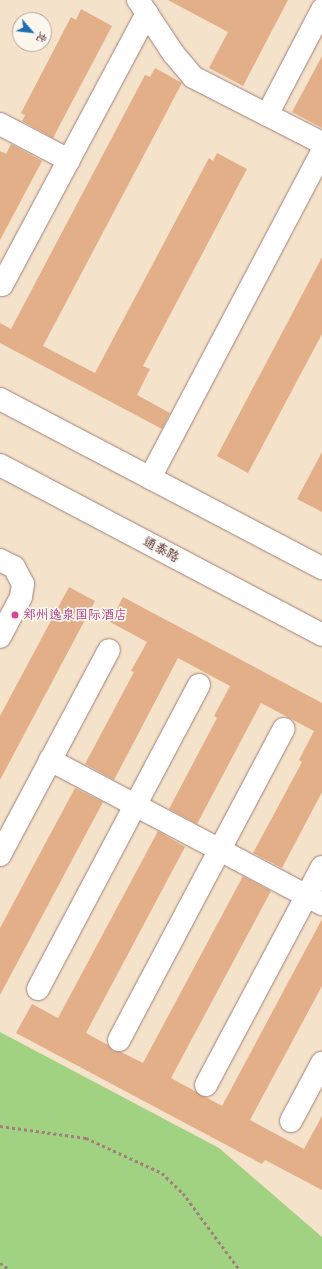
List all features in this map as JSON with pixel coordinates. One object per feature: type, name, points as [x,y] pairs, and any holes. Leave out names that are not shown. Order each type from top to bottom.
[{"type":"street","points":[[143,7],[173,53],[193,76],[322,143]]},
{"type":"street","points":[[2,285],[69,160],[143,7]]},
{"type":"street","points":[[267,115],[322,10]]},
{"type":"street","points":[[0,124],[69,160]]},
{"type":"street","points":[[150,478],[322,152]]},
{"type":"street","points":[[0,399],[322,568]]},
{"type":"street","name":"通泰路","points":[[0,465],[322,635]]},
{"type":"street","points":[[0,560],[14,567],[23,584],[21,597],[0,637]]},
{"type":"street","points":[[0,855],[109,650]]},
{"type":"street","points":[[38,989],[199,685]]},
{"type":"street","points":[[119,1040],[284,729]]},
{"type":"street","points":[[50,760],[314,900]]},
{"type":"street","points":[[206,1085],[314,900],[322,867]]},
{"type":"street","points":[[292,1121],[322,1063]]},
{"type":"path","points":[[0,1126],[86,1138],[156,1170],[183,1193],[239,1269]]},
{"type":"path","points":[[0,1263],[9,1269]]},
{"type":"green space","points":[[0,1032],[219,1148],[322,1237],[322,1269],[0,1269]]},
{"type":"building","points":[[168,0],[288,0],[243,86],[209,68],[228,32]]},
{"type":"building","points":[[81,9],[112,26],[53,138],[22,121],[25,115],[21,113],[71,17],[76,20]]},
{"type":"building","points":[[322,56],[322,128],[292,112]]},
{"type":"building","points":[[155,68],[182,83],[43,346],[95,373],[209,158],[213,161],[217,153],[247,169],[143,366],[150,369],[137,395],[170,413],[162,429],[0,343],[0,323],[11,329],[145,75],[150,77]]},
{"type":"building","points":[[11,144],[42,161],[0,240],[0,151],[6,154]]},
{"type":"building","points":[[322,257],[322,334],[248,473],[217,456]]},
{"type":"building","points":[[322,452],[322,512],[297,499]]},
{"type":"building","points":[[69,587],[95,601],[0,780],[0,716]]},
{"type":"building","points":[[123,597],[322,703],[322,792],[282,868],[253,853],[302,762],[299,760],[314,731],[261,703],[197,824],[169,809],[217,718],[214,716],[230,686],[178,658],[114,780],[85,764],[134,672],[131,671],[147,642],[110,622]]},
{"type":"building","points":[[75,788],[103,802],[0,995],[0,928]]},
{"type":"building","points":[[158,831],[185,847],[86,1033],[108,1045],[113,1051],[121,1052],[143,1063],[243,876],[271,891],[171,1078],[222,1106],[322,919],[322,986],[250,1120],[304,1149],[322,1116],[322,1190],[265,1160],[262,1164],[16,1033],[32,1004],[58,1018]]},
{"type":"place","name":"郑州逸泉国际酒店","points":[[15,615]]}]
